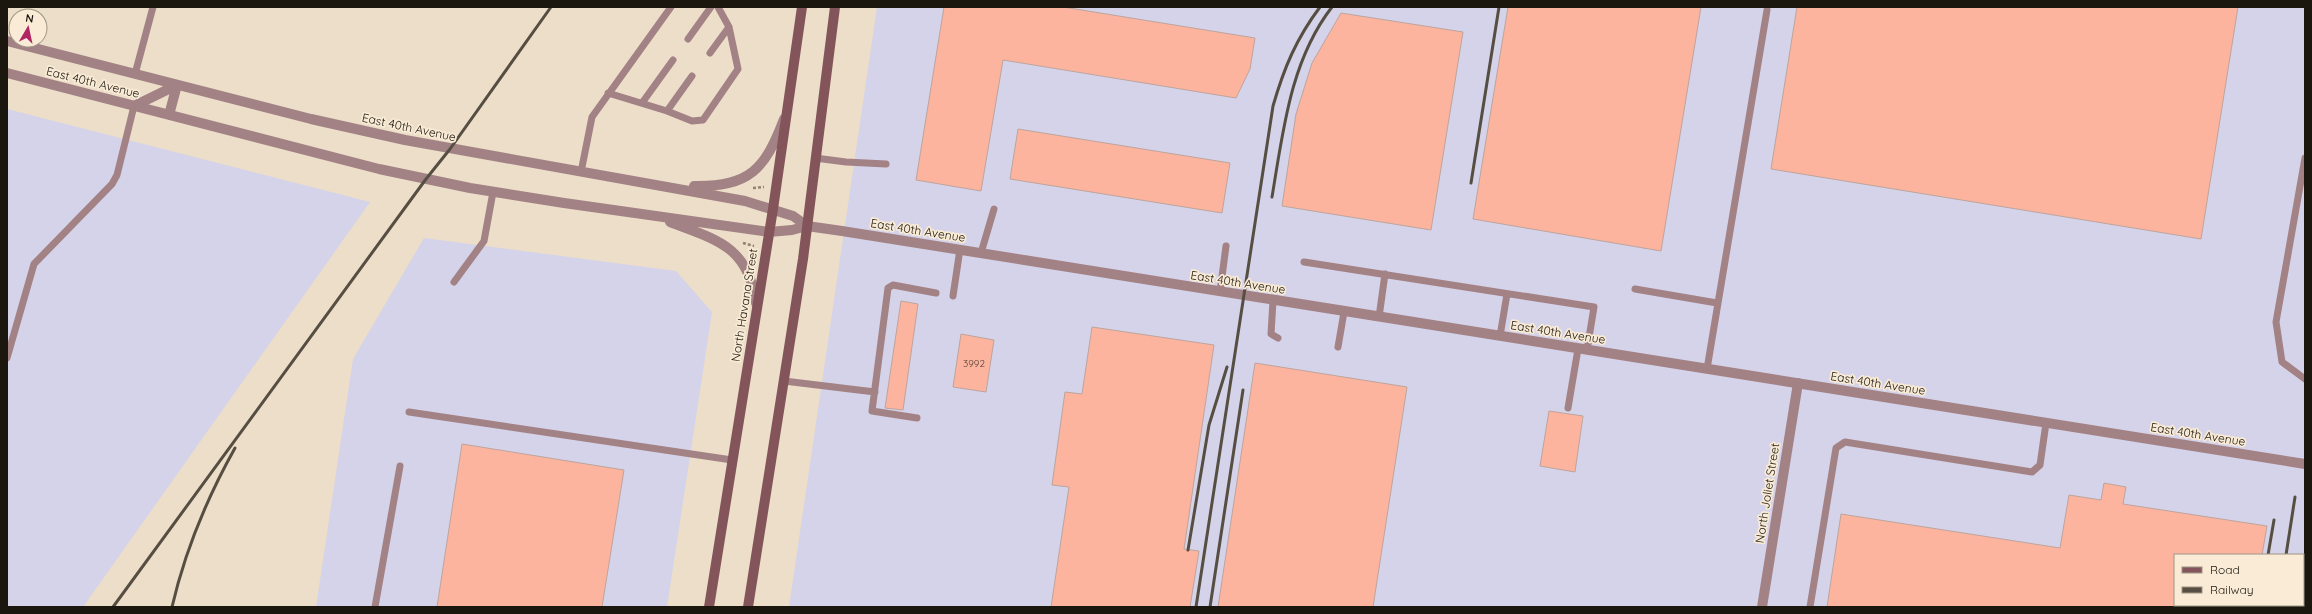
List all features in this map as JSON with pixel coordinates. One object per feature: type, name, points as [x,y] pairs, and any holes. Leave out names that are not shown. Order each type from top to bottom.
[{"type":"main road","name":"North Havana Street","points":[[709,607],[773,209],[802,7]]},
{"type":"main road","points":[[748,607],[807,226],[834,7]]},
{"type":"street","name":"East 40th Avenue","points":[[7,41],[176,85],[398,139],[493,157],[672,186],[773,209],[792,216],[807,226]]},
{"type":"street","name":"East 40th Avenue","points":[[7,73],[380,169],[493,192],[769,232],[792,230],[807,226],[960,249],[1273,301],[2305,464]]},
{"type":"street","points":[[134,106],[176,85]]},
{"type":"street","points":[[169,115],[176,85]]},
{"type":"street","points":[[672,186],[720,186],[743,179],[762,164],[769,152],[788,108]]},
{"type":"street","points":[[653,216],[722,244],[741,259],[751,277],[757,307]]},
{"type":"street","name":"North Joliet Street","points":[[1762,607],[1798,383]]},
{"type":"lane","points":[[135,74],[153,7]]},
{"type":"lane","points":[[581,172],[592,116],[671,7]]},
{"type":"lane","points":[[688,39],[711,7]]},
{"type":"lane","points":[[608,93],[668,111],[692,121],[703,120],[735,75],[737,65],[729,27],[718,7]]},
{"type":"lane","points":[[1707,369],[1767,10]]},
{"type":"lane","points":[[710,54],[729,27]]},
{"type":"lane","points":[[642,103],[673,60]]},
{"type":"lane","points":[[668,111],[692,76]]},
{"type":"lane","points":[[7,358],[34,264],[112,184],[117,175],[134,106]]},
{"type":"lane","points":[[815,158],[846,162],[886,164]]},
{"type":"lane","points":[[2305,158],[2276,322],[2282,362],[2305,379]]},
{"type":"lane","points":[[454,282],[484,241],[493,192]]},
{"type":"lane","points":[[981,253],[994,209]]},
{"type":"lane","points":[[1220,292],[1226,246]]},
{"type":"lane","points":[[953,296],[960,249]]},
{"type":"lane","points":[[1304,262],[1594,307],[1568,408]]},
{"type":"lane","points":[[1379,317],[1385,274]]},
{"type":"lane","points":[[917,418],[873,413],[871,410],[875,392],[888,288],[894,286],[936,293]]},
{"type":"lane","points":[[1635,289],[1717,303]]},
{"type":"lane","points":[[1500,336],[1507,294]]},
{"type":"lane","points":[[1273,301],[1271,334],[1278,338]]},
{"type":"lane","points":[[1338,347],[1344,312]]},
{"type":"lane","points":[[784,381],[875,392]]},
{"type":"lane","points":[[409,412],[732,460]]},
{"type":"lane","points":[[1810,607],[1836,448],[1845,442],[2032,472],[2040,465],[2046,422]]},
{"type":"lane","points":[[374,607],[400,466]]},
{"type":"path","points":[[750,186],[764,187]]},
{"type":"path","points":[[742,243],[754,246]]},
{"type":"shaded area","points":[[877,7],[2305,7],[2305,607],[789,607]]},
{"type":"shaded area","points":[[7,109],[370,202],[83,607],[7,607]]},
{"type":"shaded area","points":[[424,238],[676,271],[712,312],[667,607],[316,607],[353,359]]},
{"type":"building","points":[[944,7],[1063,7],[1255,38],[1250,69],[1236,98],[1003,60],[981,191],[916,180]]},
{"type":"building","points":[[1508,7],[1701,7],[1661,251],[1473,219]]},
{"type":"building","points":[[1797,7],[2238,7],[2201,239],[1771,169]]},
{"type":"building","points":[[1341,13],[1463,32],[1431,230],[1282,206],[1296,114],[1312,63]]},
{"type":"building","points":[[1018,129],[1230,163],[1222,213],[1010,179]]},
{"type":"building","points":[[901,301],[918,304],[903,410],[885,408]]},
{"type":"building","points":[[1092,327],[1214,345],[1184,549],[1199,551],[1190,607],[1051,607],[1069,487],[1052,485],[1065,392],[1082,394]]},
{"type":"building","points":[[961,334],[994,340],[986,392],[953,387]]},
{"type":"building","points":[[1255,363],[1407,387],[1373,607],[1218,607]]},
{"type":"building","points":[[1549,411],[1583,416],[1575,472],[1540,466]]},
{"type":"building","points":[[462,444],[624,470],[602,607],[437,607]]},
{"type":"building","points":[[2104,483],[2126,487],[2123,504],[2267,526],[2262,554],[2174,554],[2175,607],[1827,607],[1841,514],[2060,548],[2069,495],[2101,500]]},
{"type":"railway","points":[[113,607],[426,179],[450,149],[551,7]]},
{"type":"railway","points":[[1196,607],[1273,106],[1286,66],[1297,42],[1320,7]]},
{"type":"railway","points":[[1272,197],[1280,147],[1290,98],[1297,74],[1306,50],[1332,7]]},
{"type":"railway","points":[[1471,183],[1499,7]]},
{"type":"railway","points":[[1188,550],[1209,425],[1227,367]]},
{"type":"railway","points":[[1210,607],[1243,390]]},
{"type":"railway","points":[[172,607],[190,545],[215,486],[235,448]]},
{"type":"railway","points":[[2286,554],[2295,497]]},
{"type":"railway","points":[[2268,554],[2274,520]]}]
